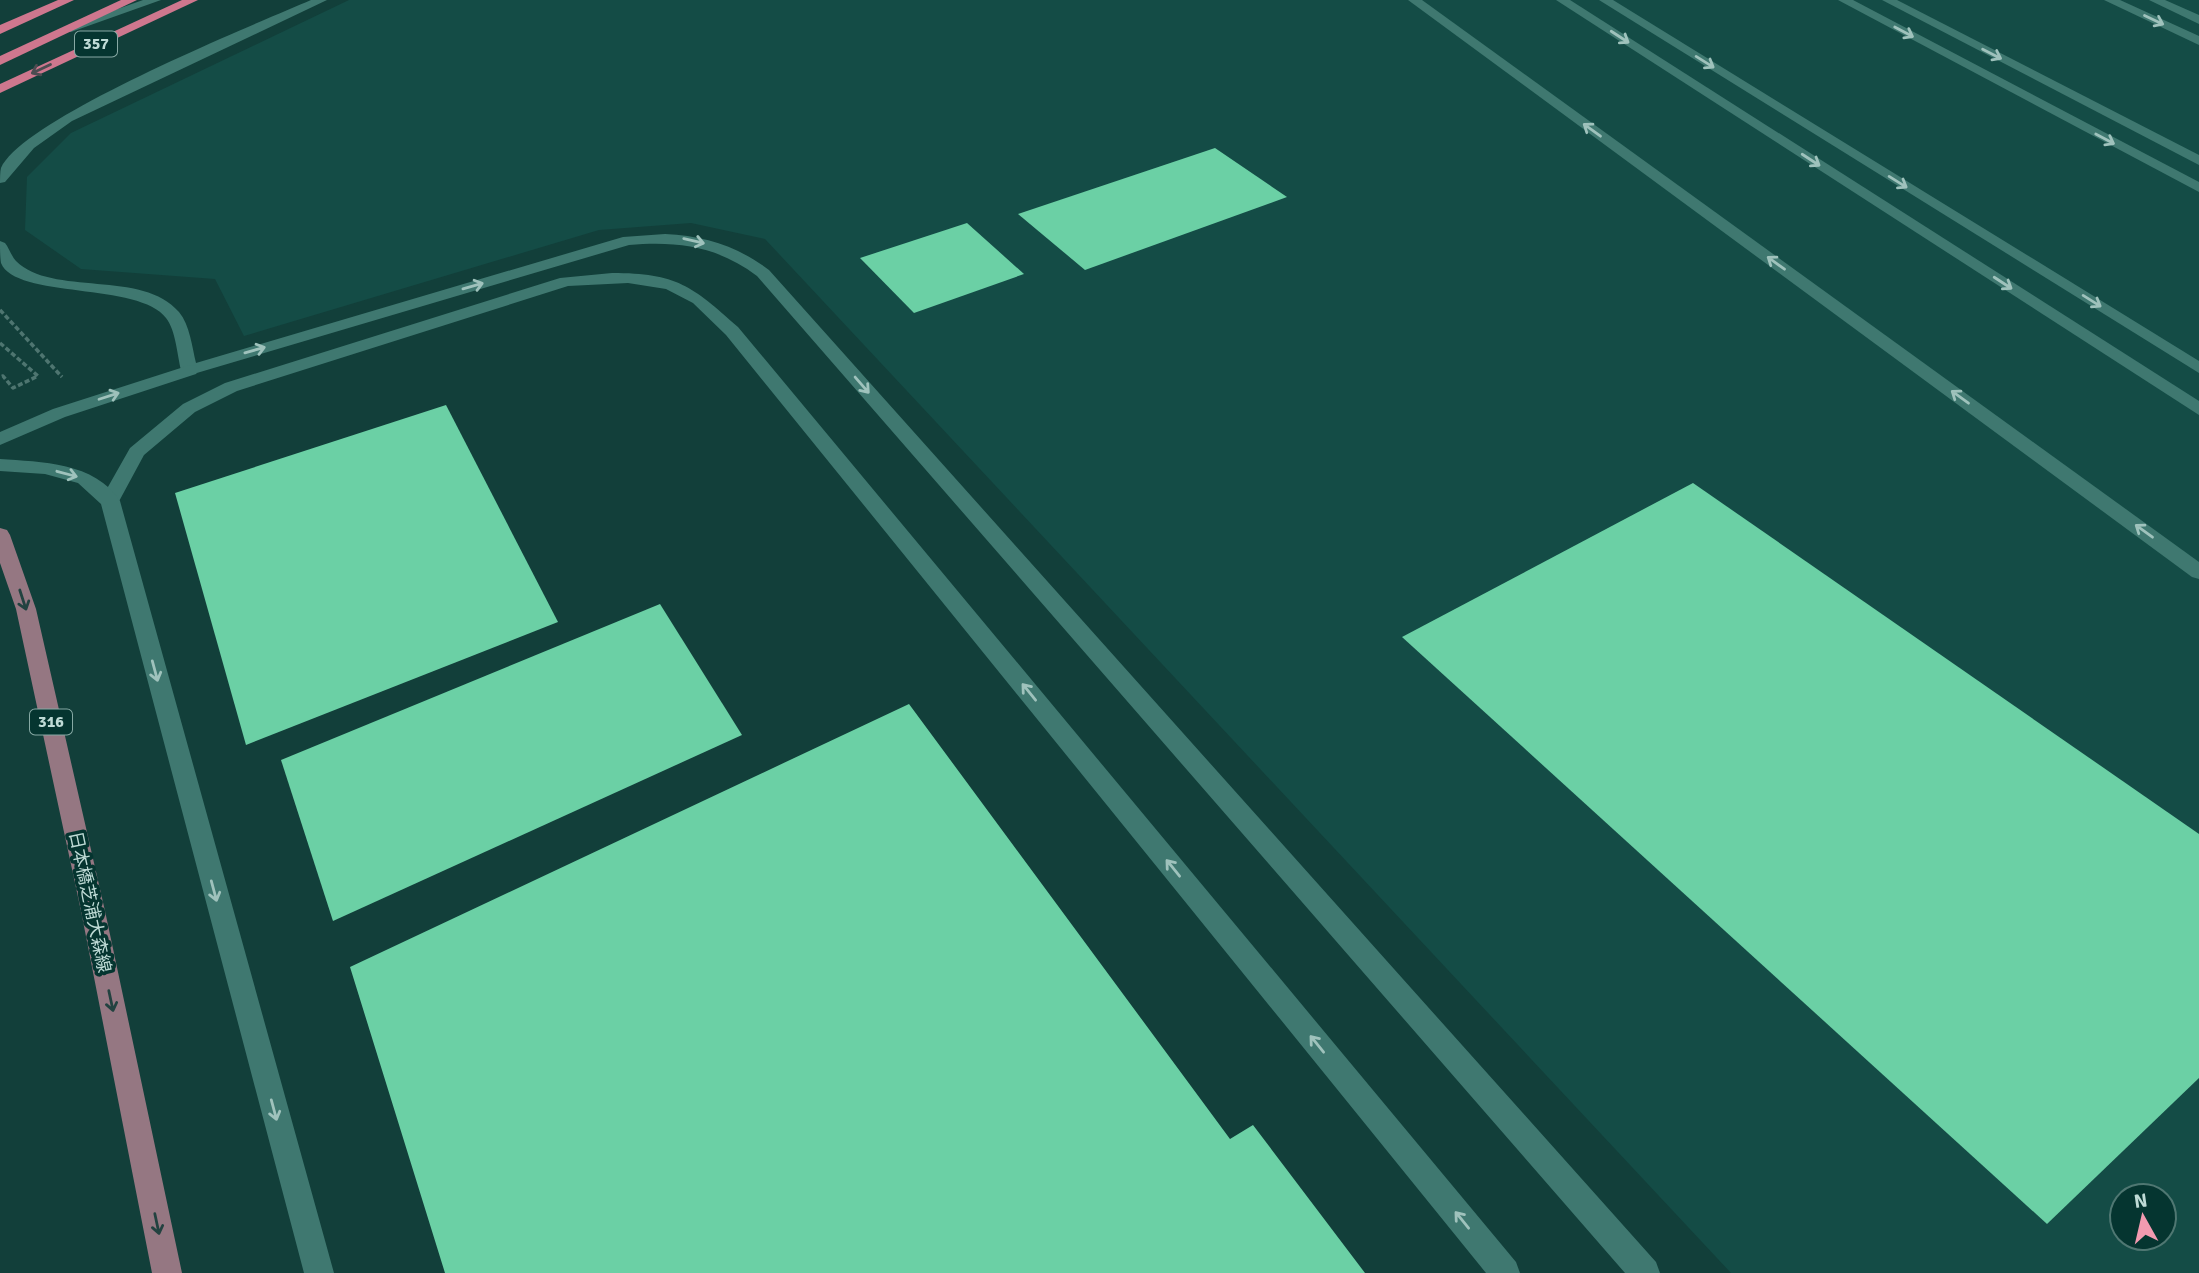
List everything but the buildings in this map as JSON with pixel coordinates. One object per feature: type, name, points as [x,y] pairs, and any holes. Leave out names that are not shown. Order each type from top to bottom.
[{"type":"highway","points":[[0,30],[68,0]]},
{"type":"highway","points":[[0,61],[131,0]]},
{"type":"highway","name":"357","points":[[0,89],[192,0]]},
{"type":"main road","name":"日本橋芝浦大森線","points":[[0,535],[26,609],[93,911],[167,1273]]},
{"type":"street","points":[[61,31],[155,0]]},
{"type":"street","points":[[0,179],[17,155],[54,127],[219,44],[321,0]]},
{"type":"street","points":[[1414,0],[2199,572]]},
{"type":"street","points":[[1562,0],[2199,409]]},
{"type":"street","points":[[1605,0],[2199,368]]},
{"type":"street","points":[[1844,0],[2199,188]]},
{"type":"street","points":[[1888,0],[2199,160]]},
{"type":"street","points":[[2110,0],[2199,41]]},
{"type":"street","points":[[2155,0],[2199,20]]},
{"type":"street","points":[[0,439],[59,413],[190,370],[628,240],[681,238],[714,245],[743,257],[773,284],[1645,1273]]},
{"type":"street","points":[[0,246],[8,263],[19,271],[63,284],[154,301],[172,314],[190,370]]},
{"type":"street","points":[[110,501],[137,452],[164,426],[189,408],[232,387],[566,281],[652,279],[688,292],[732,331],[1505,1273]]},
{"type":"street","points":[[0,465],[45,468],[85,479],[110,501],[319,1273]]},
{"type":"path","points":[[0,310],[62,375],[59,413]]},
{"type":"path","points":[[0,342],[38,376],[13,388],[4,376],[0,377]]},
{"type":"shaded area","points":[[349,0],[2199,0],[2199,1273],[1731,1273],[765,239],[691,223],[599,230],[244,336],[215,279],[81,269],[25,230],[27,177],[71,133]]}]
